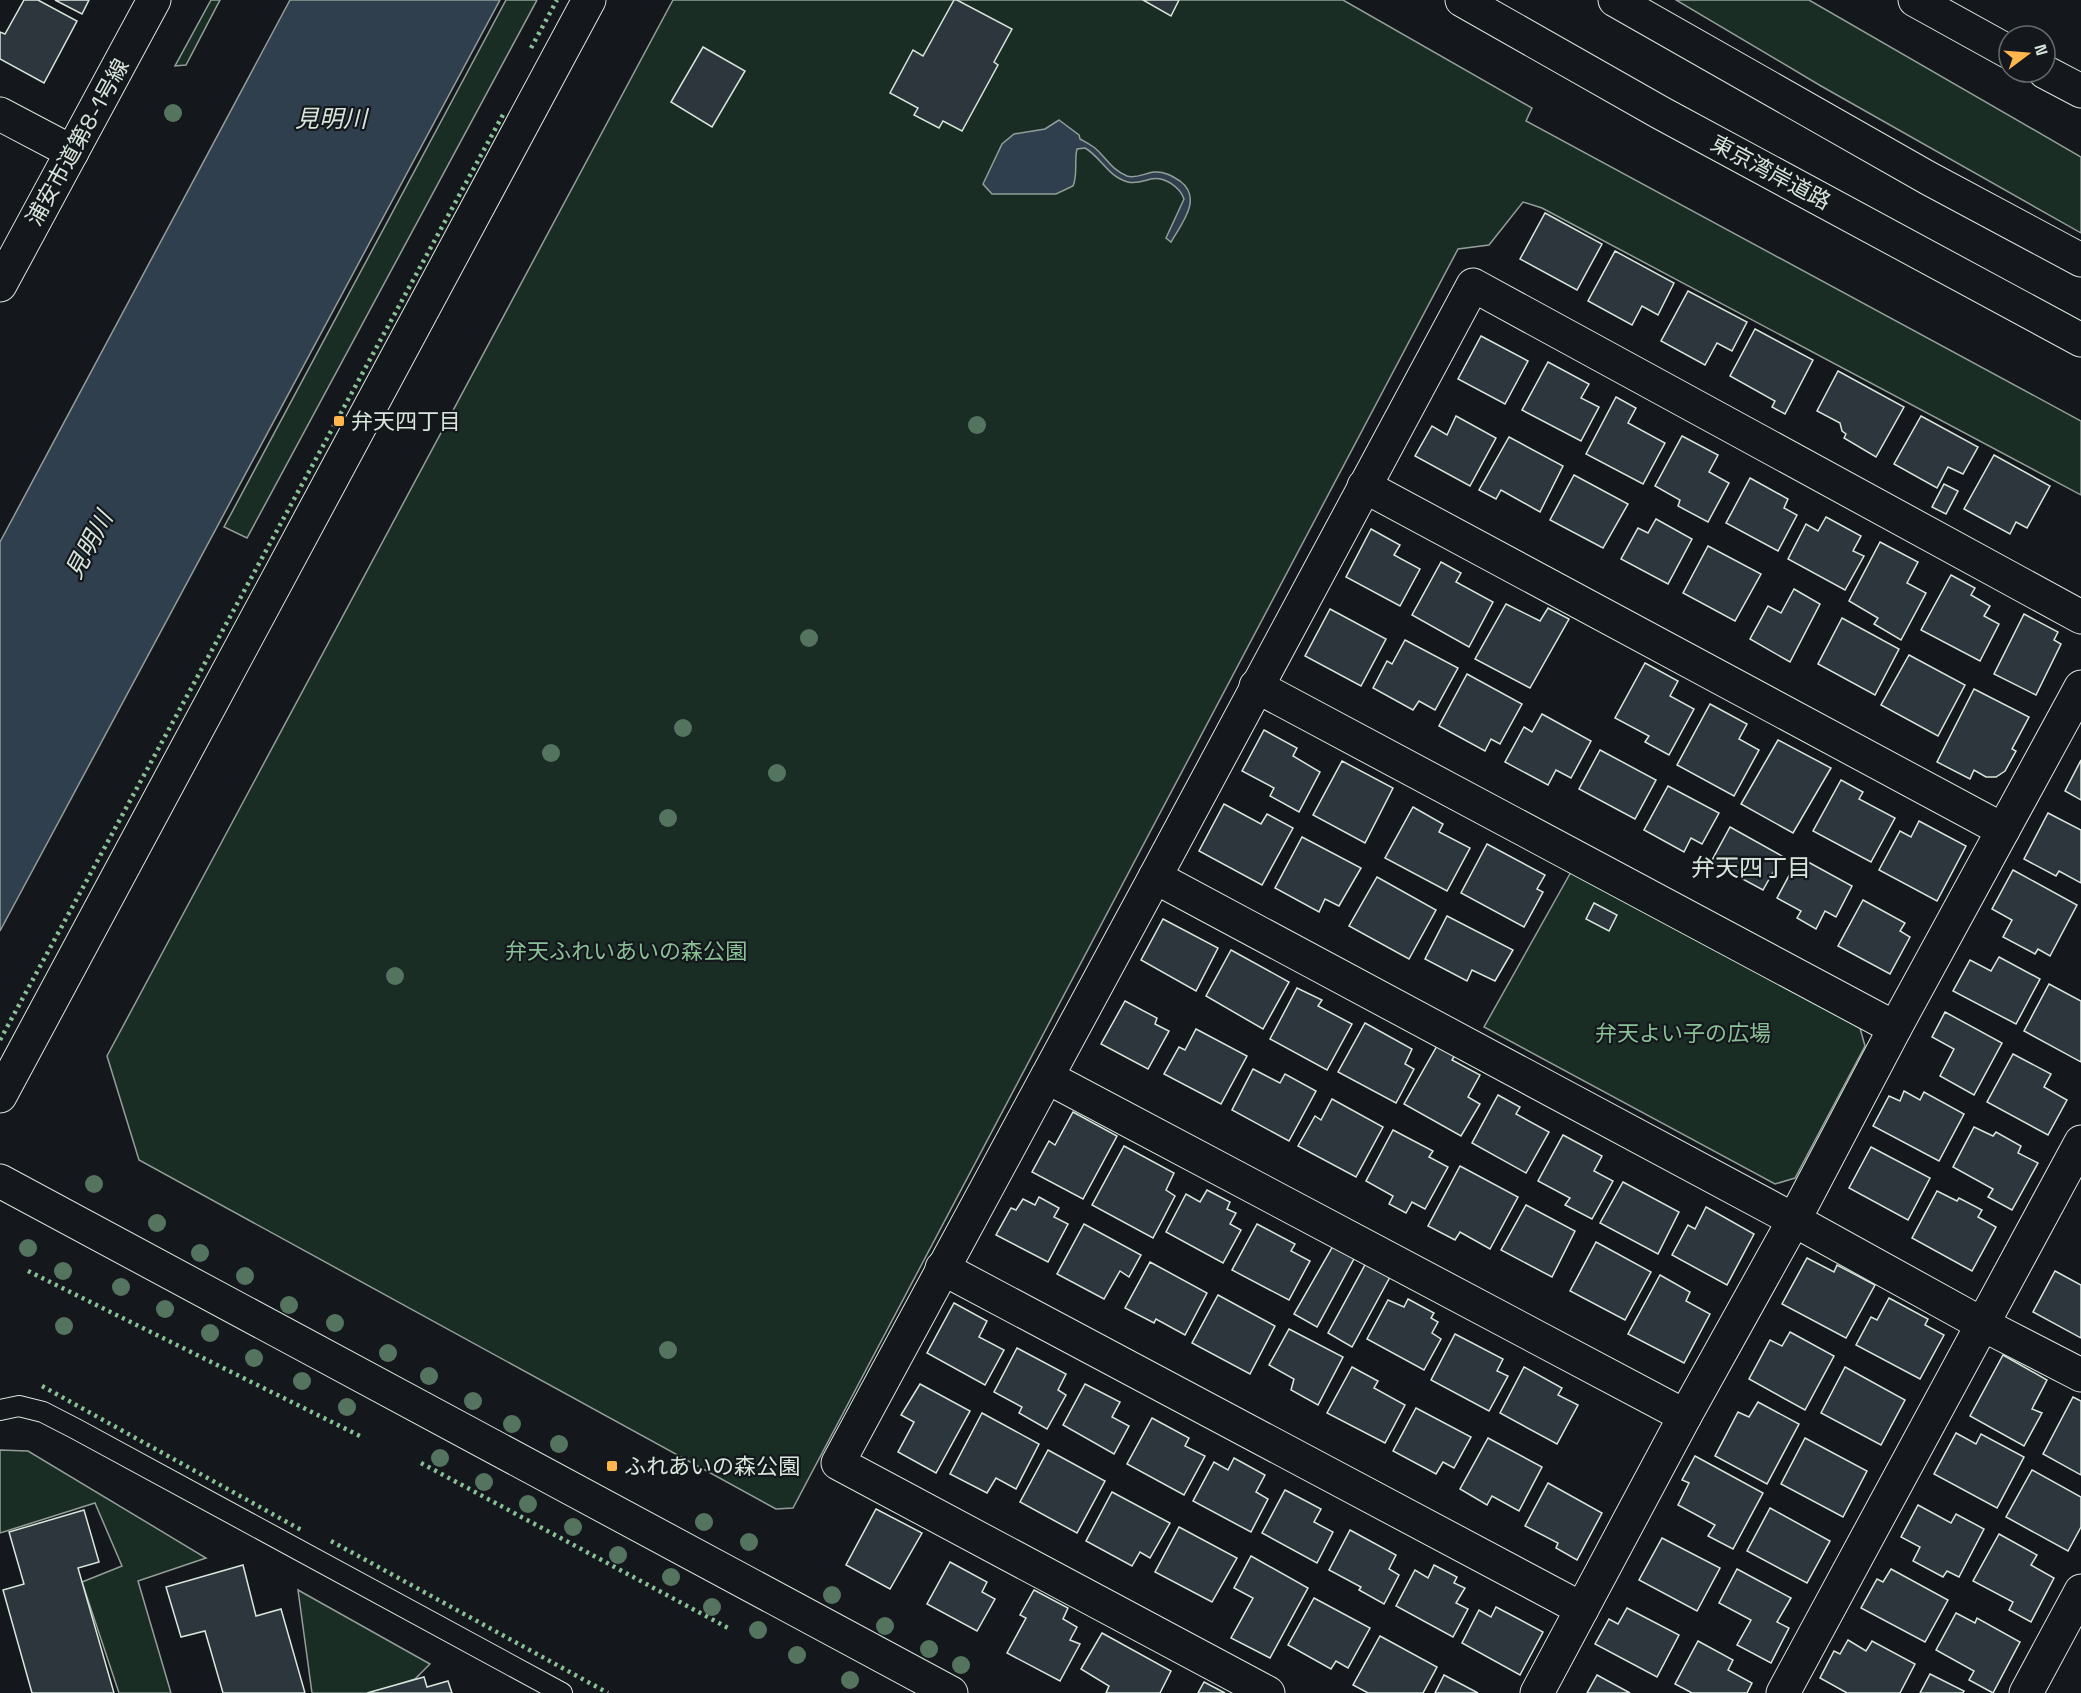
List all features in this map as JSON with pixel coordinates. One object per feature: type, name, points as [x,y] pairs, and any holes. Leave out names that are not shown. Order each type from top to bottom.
[{"type":"main road","name":"浦安市道第8-1号線","points":[[0,285],[154,0]]},
{"type":"main road","points":[[0,1095],[589,0]]},
{"type":"main road","name":"東京湾岸道路","points":[[1462,0],[1661,113],[2081,340]]},
{"type":"main road","points":[[1615,0],[1928,178],[2081,260]]},
{"type":"main road","points":[[1914,0],[1997,45]]},
{"type":"main road","points":[[2057,78],[2081,91]]},
{"type":"main road","points":[[0,114],[72,152]]},
{"type":"main road","points":[[1268,1693],[838,1463],[1473,285],[2081,617]]},
{"type":"main road","points":[[1364,486],[2003,830]]},
{"type":"main road","points":[[1256,686],[1895,1028]]},
{"type":"main road","points":[[1537,1693],[2081,687]]},
{"type":"main road","points":[[1155,877],[1794,1220],[1982,1324],[2081,1375]]},
{"type":"main road","points":[[1047,1077],[1686,1416]]},
{"type":"main road","points":[[1783,1693],[2081,1142]]},
{"type":"main road","points":[[0,1181],[951,1693]]},
{"type":"main road","points":[[942,1268],[1582,1609]]},
{"type":"main road","points":[[2026,1693],[2081,1591]]},
{"type":"lane","points":[[0,1410],[19,1406],[43,1412],[562,1693]]},
{"type":"green space","points":[[211,0],[220,0],[186,65],[175,66]]},
{"type":"green space","points":[[506,0],[537,0],[247,538],[224,527]]},
{"type":"green space","name":"弁天ふれいあいの森公園","points":[[673,0],[1343,0],[1532,108],[1526,121],[2081,421],[2081,495],[1542,208],[1523,202],[1489,245],[1458,249],[793,1508],[776,1509],[139,1160],[107,1056]]},
{"type":"green space","points":[[1676,0],[1809,0],[2081,157],[2081,233],[1821,86]]},
{"type":"green space","name":"弁天よい子の広場","points":[[1571,872],[1860,1028],[1865,1046],[1795,1178],[1775,1184],[1484,1027]]},
{"type":"green space","points":[[0,1450],[28,1451],[206,1558],[138,1581],[171,1693],[119,1693],[82,1582],[122,1566],[95,1503],[0,1533]]},
{"type":"green space","points":[[298,1590],[430,1664],[415,1679],[371,1693],[312,1693]]},
{"type":"water","name":"見明川","points":[[290,0],[500,0],[0,931],[0,542]]},
{"type":"water","points":[[1059,120],[1122,174],[1134,177],[1161,172],[1177,179],[1187,188],[1190,195],[1188,211],[1171,242],[1166,238],[1184,199],[1179,190],[1171,183],[1161,179],[1134,183],[1121,179],[1085,148],[1077,149],[1073,186],[1056,194],[992,194],[983,184],[1002,144],[1014,134],[1045,129]]},
{"type":"building","points":[[24,0],[38,0],[77,21],[44,83],[0,59],[0,32],[5,34]]},
{"type":"building","points":[[55,0],[89,0],[82,14]]},
{"type":"building","points":[[954,0],[1012,29],[994,62],[998,65],[962,131],[943,121],[939,128],[914,115],[918,108],[890,93],[913,50],[923,56]]},
{"type":"building","points":[[1143,0],[1179,0],[1171,16]]},
{"type":"building","points":[[703,47],[745,71],[712,127],[671,102]]},
{"type":"building","points":[[1545,213],[1602,244],[1577,290],[1520,259]]},
{"type":"building","points":[[1615,251],[1674,283],[1658,315],[1642,306],[1632,325],[1588,301]]},
{"type":"building","points":[[1688,291],[1747,322],[1732,351],[1717,343],[1705,365],[1661,341]]},
{"type":"building","points":[[1755,329],[1813,360],[1785,414],[1772,407],[1775,401],[1730,376]]},
{"type":"building","points":[[1481,336],[1528,361],[1505,404],[1458,379]]},
{"type":"building","points":[[1548,362],[1589,384],[1581,398],[1599,407],[1581,441],[1522,410]]},
{"type":"building","points":[[1838,371],[1904,407],[1876,457],[1844,438],[1846,434],[1842,431],[1840,423],[1817,411]]},
{"type":"building","points":[[1616,397],[1636,408],[1628,423],[1665,443],[1643,484],[1586,454]]},
{"type":"building","points":[[1456,416],[1496,438],[1470,486],[1415,456],[1432,426],[1447,435]]},
{"type":"building","points":[[1921,416],[1978,447],[1963,474],[1948,467],[1937,488],[1894,464]]},
{"type":"building","points":[[1682,436],[1718,455],[1709,472],[1729,483],[1708,522],[1678,506],[1680,500],[1655,486]]},
{"type":"building","points":[[1509,437],[1563,466],[1540,512],[1501,490],[1496,499],[1479,490]]},
{"type":"building","points":[[1994,455],[2050,486],[2027,528],[2016,522],[2010,534],[1964,509]]},
{"type":"building","points":[[1574,475],[1628,504],[1603,548],[1550,520]]},
{"type":"building","points":[[1750,478],[1788,499],[1784,508],[1797,515],[1778,551],[1726,523]]},
{"type":"building","points":[[1944,484],[1958,491],[1946,514],[1932,507]]},
{"type":"building","points":[[1826,517],[1861,536],[1853,551],[1864,556],[1845,590],[1788,559],[1806,524],[1818,531]]},
{"type":"building","points":[[1656,519],[1692,539],[1668,584],[1621,559],[1638,528],[1648,533]]},
{"type":"building","points":[[1371,529],[1400,545],[1394,555],[1420,569],[1400,606],[1346,577]]},
{"type":"building","points":[[1880,542],[1918,562],[1907,583],[1926,593],[1901,640],[1874,624],[1878,618],[1849,601]]},
{"type":"building","points":[[1708,546],[1761,574],[1735,621],[1683,593]]},
{"type":"building","points":[[1441,562],[1461,573],[1456,582],[1493,602],[1469,647],[1412,615]]},
{"type":"building","points":[[1951,575],[1975,588],[1971,595],[1990,606],[1984,616],[1999,624],[1980,661],[1921,630]]},
{"type":"building","points":[[1794,589],[1820,604],[1790,662],[1750,639],[1768,606],[1781,613]]},
{"type":"building","points":[[1506,604],[1540,621],[1548,608],[1569,619],[1530,688],[1475,659]]},
{"type":"building","points":[[1330,609],[1386,639],[1361,686],[1305,656]]},
{"type":"building","points":[[2024,614],[2058,632],[2054,640],[2061,644],[2036,695],[1994,674]]},
{"type":"building","points":[[1842,618],[1899,649],[1875,695],[1818,664]]},
{"type":"building","points":[[1405,640],[1458,668],[1435,710],[1419,701],[1413,710],[1373,688],[1387,661],[1392,664]]},
{"type":"building","points":[[1909,655],[1965,685],[1938,736],[1881,705]]},
{"type":"building","points":[[1645,663],[1678,681],[1670,696],[1694,709],[1669,755],[1645,742],[1649,736],[1615,718]]},
{"type":"building","points":[[1467,674],[1522,704],[1500,744],[1491,739],[1485,751],[1439,726]]},
{"type":"building","points":[[1974,689],[2029,717],[2012,749],[2016,751],[2005,771],[1996,777],[1986,777],[1974,770],[1970,779],[1937,762]]},
{"type":"building","points":[[1710,704],[1747,724],[1739,739],[1759,750],[1734,796],[1677,765]]},
{"type":"building","points":[[1542,714],[1591,741],[1571,778],[1556,770],[1548,785],[1505,762],[1524,727],[1532,732]]},
{"type":"building","points":[[1264,730],[1297,748],[1293,756],[1320,772],[1299,812],[1270,796],[1274,788],[1242,771]]},
{"type":"building","points":[[1778,740],[1831,768],[1793,833],[1741,804]]},
{"type":"building","points":[[1600,750],[1656,780],[1635,819],[1579,789]]},
{"type":"building","points":[[2081,760],[2081,800],[2065,791]]},
{"type":"building","points":[[1342,761],[1393,788],[1365,843],[1313,815]]},
{"type":"building","points":[[1841,780],[1863,792],[1859,799],[1895,818],[1871,862],[1813,831]]},
{"type":"building","points":[[1668,786],[1719,813],[1702,844],[1691,838],[1684,852],[1644,830]]},
{"type":"building","points":[[1224,804],[1261,824],[1267,814],[1293,828],[1262,885],[1199,851]]},
{"type":"building","points":[[1413,807],[1443,824],[1439,832],[1470,848],[1447,891],[1385,858]]},
{"type":"building","points":[[2048,813],[2081,830],[2081,883],[2059,871],[2056,876],[2024,859]]},
{"type":"building","points":[[1919,821],[1966,846],[1937,901],[1879,870],[1900,831],[1911,837]]},
{"type":"building","points":[[1730,827],[1782,856],[1763,890],[1711,862]]},
{"type":"building","points":[[1302,837],[1361,868],[1339,906],[1325,899],[1319,912],[1275,888]]},
{"type":"building","points":[[1487,844],[1545,875],[1537,889],[1543,892],[1524,927],[1461,893]]},
{"type":"building","points":[[1799,857],[1852,886],[1836,917],[1825,911],[1816,929],[1797,918],[1801,911],[1777,898]]},
{"type":"building","points":[[2013,870],[2077,905],[2050,956],[2038,949],[2035,954],[2003,937],[2012,920],[1992,909]]},
{"type":"building","points":[[1377,877],[1436,910],[1409,959],[1349,926]]},
{"type":"building","points":[[1863,900],[1905,923],[1900,931],[1910,937],[1890,974],[1838,946]]},
{"type":"building","points":[[1594,903],[1617,915],[1609,931],[1586,919]]},
{"type":"building","points":[[1447,916],[1513,950],[1495,981],[1472,970],[1467,981],[1425,959]]},
{"type":"building","points":[[1163,919],[1218,948],[1196,991],[1141,960]]},
{"type":"building","points":[[1231,950],[1289,982],[1263,1029],[1206,996]]},
{"type":"building","points":[[1999,957],[2040,979],[2016,1024],[1953,991],[1970,960],[1991,971]]},
{"type":"building","points":[[2049,984],[2081,1001],[2081,1062],[2024,1031]]},
{"type":"building","points":[[1297,988],[1322,1000],[1318,1006],[1352,1024],[1327,1070],[1270,1039]]},
{"type":"building","points":[[1125,1001],[1157,1018],[1155,1024],[1169,1031],[1148,1069],[1101,1044]]},
{"type":"building","points":[[1945,1012],[2002,1043],[1974,1095],[1940,1076],[1954,1049],[1932,1037]]},
{"type":"building","points":[[1365,1023],[1412,1049],[1405,1064],[1414,1069],[1396,1103],[1338,1072]]},
{"type":"building","points":[[1196,1029],[1247,1056],[1221,1104],[1164,1074],[1179,1047],[1185,1050]]},
{"type":"building","points":[[1437,1046],[1455,1055],[1452,1060],[1480,1075],[1468,1097],[1480,1104],[1461,1136],[1404,1104]]},
{"type":"building","points":[[2013,1054],[2051,1074],[2044,1087],[2067,1100],[2048,1135],[1987,1102]]},
{"type":"building","points":[[1253,1069],[1280,1083],[1285,1074],[1316,1091],[1289,1141],[1232,1110]]},
{"type":"building","points":[[1904,1091],[1920,1100],[1924,1092],[1964,1114],[1939,1161],[1873,1126],[1889,1096],[1900,1101]]},
{"type":"building","points":[[1498,1095],[1520,1107],[1516,1114],[1549,1132],[1526,1173],[1472,1143]]},
{"type":"building","points":[[1332,1099],[1383,1127],[1356,1177],[1298,1146],[1315,1116],[1321,1120]]},
{"type":"building","points":[[1073,1112],[1117,1136],[1083,1199],[1032,1172],[1049,1141],[1055,1145]]},
{"type":"building","points":[[1974,1127],[1993,1136],[1996,1132],[2021,1146],[2018,1153],[2038,1163],[2012,1210],[1988,1197],[1993,1189],[1953,1167]]},
{"type":"building","points":[[1393,1130],[1433,1151],[1429,1157],[1448,1167],[1425,1209],[1412,1202],[1406,1213],[1389,1204],[1393,1196],[1366,1181]]},
{"type":"building","points":[[1563,1135],[1602,1156],[1594,1171],[1613,1181],[1592,1219],[1565,1205],[1570,1198],[1538,1181]]},
{"type":"building","points":[[1124,1146],[1174,1173],[1166,1190],[1175,1196],[1153,1238],[1092,1205]]},
{"type":"building","points":[[1871,1147],[1930,1178],[1908,1220],[1849,1188]]},
{"type":"building","points":[[1460,1166],[1518,1197],[1490,1249],[1460,1232],[1455,1240],[1428,1226]]},
{"type":"building","points":[[1623,1182],[1679,1212],[1658,1254],[1600,1223]]},
{"type":"building","points":[[1207,1190],[1230,1202],[1227,1209],[1236,1213],[1230,1224],[1241,1230],[1223,1263],[1166,1232],[1186,1194],[1200,1202]]},
{"type":"building","points":[[1937,1191],[1957,1201],[1959,1198],[1982,1210],[1978,1217],[1996,1227],[1972,1271],[1912,1238]]},
{"type":"building","points":[[1039,1197],[1059,1208],[1054,1217],[1068,1224],[1048,1262],[996,1235],[1011,1208],[1016,1210],[1023,1199],[1035,1205]]},
{"type":"building","points":[[1526,1205],[1575,1231],[1552,1277],[1501,1250]]},
{"type":"building","points":[[1706,1207],[1754,1234],[1727,1285],[1672,1255],[1688,1225],[1695,1229]]},
{"type":"building","points":[[1084,1224],[1141,1255],[1129,1277],[1120,1271],[1104,1299],[1057,1274]]},
{"type":"building","points":[[1257,1224],[1295,1244],[1291,1251],[1310,1261],[1289,1300],[1232,1270]]},
{"type":"building","points":[[1596,1242],[1651,1272],[1625,1320],[1570,1291]]},
{"type":"building","points":[[1333,1246],[1355,1257],[1317,1327],[1294,1314]]},
{"type":"building","points":[[1807,1258],[1834,1272],[1837,1265],[1875,1285],[1846,1338],[1782,1304]]},
{"type":"building","points":[[1150,1262],[1207,1293],[1185,1335],[1156,1319],[1154,1323],[1125,1308]]},
{"type":"building","points":[[1366,1263],[1390,1277],[1352,1347],[1328,1333]]},
{"type":"building","points":[[2055,1271],[2081,1285],[2081,1338],[2033,1312]]},
{"type":"building","points":[[1660,1275],[1690,1292],[1686,1301],[1710,1314],[1684,1363],[1628,1334]]},
{"type":"building","points":[[1218,1295],[1275,1326],[1250,1374],[1192,1343]]},
{"type":"building","points":[[1889,1298],[1928,1319],[1925,1325],[1944,1335],[1920,1379],[1856,1345],[1871,1317],[1877,1320]]},
{"type":"building","points":[[1408,1299],[1434,1313],[1431,1318],[1438,1322],[1432,1333],[1441,1339],[1424,1370],[1367,1339],[1388,1300],[1404,1307]]},
{"type":"building","points":[[954,1303],[987,1321],[979,1337],[1004,1350],[985,1385],[927,1353]]},
{"type":"building","points":[[1289,1329],[1343,1357],[1318,1405],[1291,1390],[1294,1379],[1269,1365]]},
{"type":"building","points":[[1790,1332],[1834,1356],[1805,1410],[1749,1379],[1770,1340],[1782,1346]]},
{"type":"building","points":[[1455,1334],[1503,1359],[1497,1371],[1508,1376],[1489,1411],[1431,1380]]},
{"type":"building","points":[[1017,1348],[1066,1374],[1058,1390],[1066,1395],[1047,1429],[1019,1413],[1022,1407],[994,1392]]},
{"type":"building","points":[[2003,1355],[2047,1380],[2032,1409],[2042,1413],[2024,1446],[1970,1416]]},
{"type":"building","points":[[1352,1367],[1378,1381],[1374,1388],[1405,1405],[1385,1443],[1327,1413]]},
{"type":"building","points":[[1524,1367],[1562,1388],[1558,1395],[1578,1405],[1557,1444],[1500,1413]]},
{"type":"building","points":[[1845,1367],[1905,1400],[1881,1445],[1821,1413]]},
{"type":"building","points":[[920,1384],[970,1411],[936,1473],[898,1452],[914,1422],[901,1415]]},
{"type":"building","points":[[1085,1384],[1120,1402],[1112,1417],[1129,1426],[1114,1454],[1063,1425]]},
{"type":"building","points":[[2073,1397],[2081,1401],[2081,1475],[2043,1454]]},
{"type":"building","points":[[1758,1402],[1799,1424],[1767,1484],[1715,1456],[1738,1412],[1749,1417]]},
{"type":"building","points":[[1416,1408],[1471,1437],[1454,1468],[1443,1462],[1436,1474],[1393,1451]]},
{"type":"building","points":[[982,1413],[1039,1444],[1016,1489],[996,1478],[987,1493],[950,1474]]},
{"type":"building","points":[[1152,1418],[1189,1438],[1185,1446],[1205,1456],[1184,1495],[1127,1464]]},
{"type":"building","points":[[1956,1433],[1976,1444],[1981,1434],[2024,1457],[1997,1508],[1934,1474]]},
{"type":"building","points":[[1488,1438],[1542,1467],[1519,1511],[1492,1496],[1487,1505],[1460,1489]]},
{"type":"building","points":[[1805,1438],[1867,1471],[1843,1517],[1781,1484]]},
{"type":"building","points":[[1048,1450],[1105,1481],[1077,1533],[1020,1502]]},
{"type":"building","points":[[1695,1456],[1763,1493],[1733,1549],[1708,1536],[1715,1525],[1678,1505],[1689,1483],[1682,1480]]},
{"type":"building","points":[[1234,1458],[1265,1475],[1256,1492],[1268,1499],[1251,1532],[1193,1501],[1214,1462],[1228,1470]]},
{"type":"building","points":[[2032,1470],[2081,1497],[2081,1527],[2068,1551],[2006,1517]]},
{"type":"building","points":[[1548,1483],[1602,1513],[1577,1560],[1556,1548],[1558,1543],[1525,1526]]},
{"type":"building","points":[[1285,1490],[1321,1509],[1314,1522],[1333,1532],[1317,1563],[1262,1533]]},
{"type":"building","points":[[1112,1492],[1170,1523],[1150,1558],[1140,1552],[1132,1566],[1086,1541]]},
{"type":"building","points":[[1918,1505],[1951,1523],[1956,1514],[1984,1529],[1959,1577],[1947,1571],[1943,1577],[1913,1561],[1920,1547],[1901,1537]]},
{"type":"building","points":[[1770,1508],[1830,1541],[1807,1583],[1747,1551]]},
{"type":"building","points":[[876,1509],[922,1533],[890,1589],[846,1565]]},
{"type":"building","points":[[84,1510],[99,1562],[78,1568],[114,1693],[32,1693],[3,1590],[24,1584],[9,1532]]},
{"type":"building","points":[[1179,1527],[1237,1558],[1212,1602],[1155,1572]]},
{"type":"building","points":[[1350,1530],[1396,1555],[1389,1569],[1399,1575],[1384,1604],[1359,1590],[1361,1587],[1329,1570]]},
{"type":"building","points":[[1999,1534],[2037,1555],[2031,1565],[2054,1578],[2031,1622],[2009,1610],[2013,1602],[1973,1581]]},
{"type":"building","points":[[1662,1538],[1720,1568],[1697,1611],[1639,1580]]},
{"type":"building","points":[[1251,1556],[1308,1588],[1270,1658],[1231,1638],[1253,1598],[1234,1588]]},
{"type":"building","points":[[950,1562],[987,1582],[982,1592],[995,1599],[977,1631],[927,1604]]},
{"type":"building","points":[[243,1565],[256,1616],[281,1609],[305,1693],[223,1693],[205,1631],[181,1637],[166,1587]]},
{"type":"building","points":[[1434,1565],[1457,1577],[1454,1583],[1465,1588],[1456,1603],[1468,1609],[1453,1637],[1396,1606],[1415,1570],[1428,1578]]},
{"type":"building","points":[[1737,1569],[1791,1598],[1777,1622],[1789,1628],[1771,1663],[1737,1645],[1751,1620],[1719,1603]]},
{"type":"building","points":[[1891,1569],[1948,1600],[1925,1642],[1861,1608],[1877,1579],[1883,1582]]},
{"type":"building","points":[[1034,1590],[1068,1608],[1063,1619],[1077,1627],[1070,1640],[1080,1644],[1060,1681],[1007,1653],[1026,1618],[1020,1615]]},
{"type":"building","points":[[1314,1598],[1370,1628],[1348,1668],[1336,1661],[1331,1669],[1288,1645]]},
{"type":"building","points":[[1496,1607],[1543,1632],[1520,1675],[1462,1643],[1479,1610],[1491,1617]]},
{"type":"building","points":[[1627,1608],[1679,1635],[1657,1677],[1595,1644],[1609,1619],[1618,1624]]},
{"type":"building","points":[[1956,1613],[1975,1623],[1977,1618],[2020,1642],[1993,1693],[1969,1680],[1974,1671],[1936,1650]]},
{"type":"building","points":[[1102,1633],[1171,1671],[1160,1693],[1106,1693],[1109,1686],[1081,1669]]},
{"type":"building","points":[[1380,1636],[1437,1667],[1423,1693],[1368,1693],[1353,1685]]},
{"type":"building","points":[[1848,1640],[1866,1651],[1872,1641],[1915,1664],[1900,1693],[1847,1693],[1820,1678],[1834,1651],[1840,1654]]},
{"type":"building","points":[[1698,1641],[1733,1660],[1728,1670],[1752,1683],[1747,1693],[1692,1693],[1675,1684]]},
{"type":"building","points":[[1930,1674],[1964,1691],[1963,1693],[1920,1693]]},
{"type":"building","points":[[1444,1675],[1478,1693],[1435,1693]]},
{"type":"building","points":[[1597,1675],[1630,1693],[1587,1693]]},
{"type":"building","points":[[424,1677],[427,1687],[448,1681],[452,1693],[367,1693]]},
{"type":"building","points":[[1204,1682],[1225,1693],[1198,1693]]},
{"type":"hedge","points":[[531,48],[557,0]]},
{"type":"hedge","points":[[0,1040],[505,111]]},
{"type":"hedge","points":[[28,1271],[360,1436]]},
{"type":"hedge","points":[[42,1386],[303,1531]]},
{"type":"hedge","points":[[421,1463],[730,1629]]},
{"type":"hedge","points":[[331,1541],[608,1693]]},
{"type":"place","name":"弁天四丁目","points":[[339,421]]},
{"type":"place","name":"ふれあいの森公園","points":[[612,1466]]},
{"type":"district","name":"弁天四丁目","points":[[1751,868]]}]
